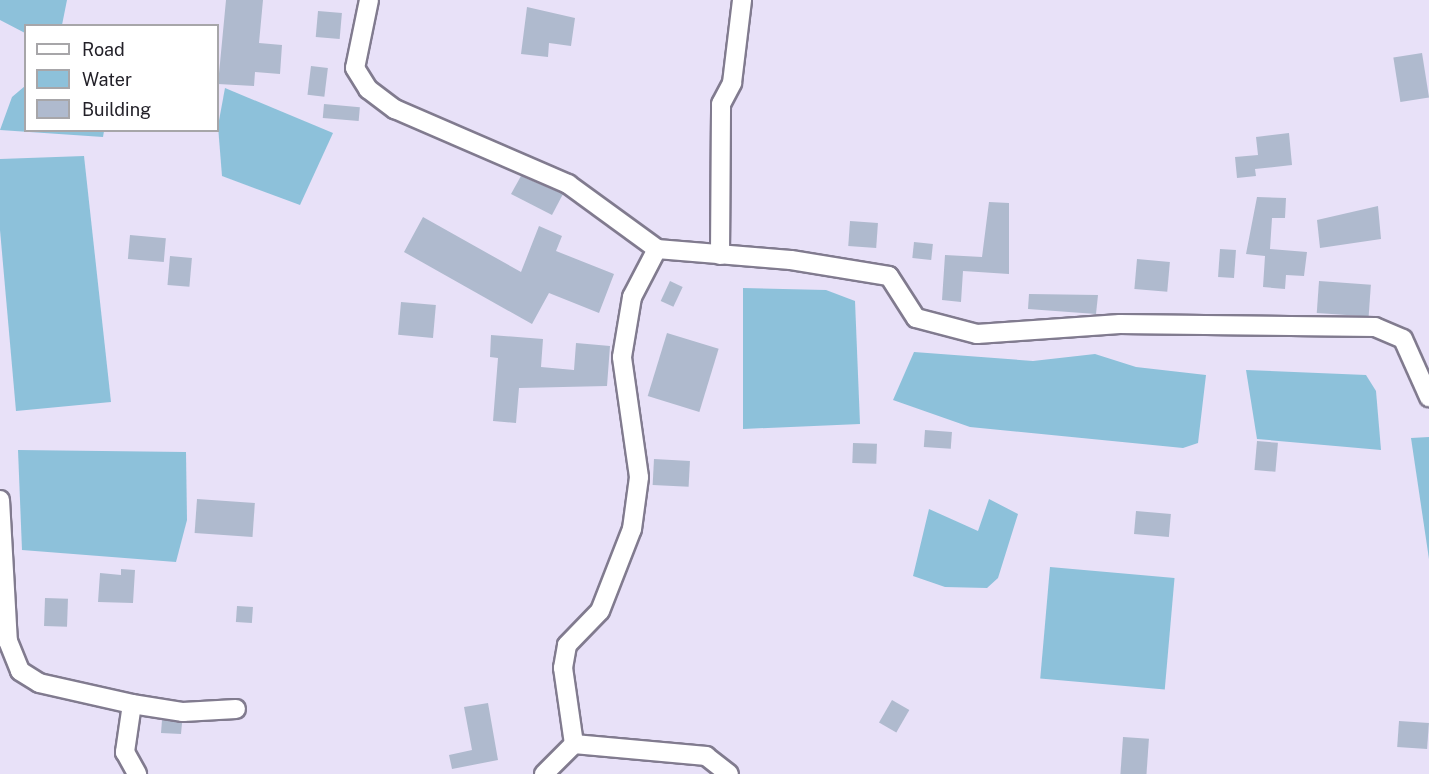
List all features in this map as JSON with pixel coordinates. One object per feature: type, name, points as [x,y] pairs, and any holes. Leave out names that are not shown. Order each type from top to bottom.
[{"type":"street","points":[[369,0],[356,68],[368,89],[395,110],[568,184],[657,249],[889,276],[916,318],[977,334],[1120,324],[1375,327],[1403,339],[1429,397]]},
{"type":"street","points":[[720,255],[721,104],[732,83],[742,0]]},
{"type":"street","points":[[574,744],[563,668],[567,645],[600,612],[632,529],[639,477],[622,357],[632,297],[657,249]]},
{"type":"street","points":[[0,500],[8,641],[20,672],[39,683],[132,704],[183,712],[236,709]]},
{"type":"street","points":[[132,704],[125,752],[137,774]]},
{"type":"street","points":[[544,774],[574,744]]},
{"type":"street","points":[[574,744],[706,756],[729,774]]},
{"type":"water","points":[[0,0],[67,0],[62,24],[24,24],[24,32],[0,20]]},
{"type":"water","points":[[24,87],[24,132],[0,130],[12,97]]},
{"type":"water","points":[[225,88],[333,133],[300,205],[222,176],[219,121]]},
{"type":"water","points":[[29,132],[104,132],[103,137]]},
{"type":"water","points":[[84,156],[111,402],[16,411],[0,230],[0,159]]},
{"type":"water","points":[[743,288],[826,290],[855,301],[860,424],[743,429]]},
{"type":"water","points":[[914,352],[1033,361],[1095,354],[1136,367],[1206,375],[1198,443],[1183,448],[970,427],[893,400]]},
{"type":"water","points":[[1246,370],[1366,375],[1376,391],[1381,450],[1257,439]]},
{"type":"water","points":[[1429,437],[1429,559],[1411,438]]},
{"type":"water","points":[[18,450],[186,452],[187,520],[176,562],[22,550]]},
{"type":"water","points":[[989,499],[1018,514],[998,578],[987,588],[945,587],[913,576],[929,509],[978,531]]},
{"type":"water","points":[[1050,567],[1175,578],[1165,689],[1040,679]]},
{"type":"building","points":[[226,0],[263,0],[259,43],[282,45],[280,74],[255,72],[254,86],[219,84]]},
{"type":"building","points":[[527,7],[575,18],[571,46],[549,43],[548,57],[521,54]]},
{"type":"building","points":[[318,11],[342,13],[340,39],[316,37]]},
{"type":"building","points":[[1422,53],[1429,97],[1400,102],[1393,58]]},
{"type":"building","points":[[311,66],[328,68],[324,97],[307,95]]},
{"type":"building","points":[[324,104],[360,107],[359,121],[323,118]]},
{"type":"building","points":[[1289,133],[1292,165],[1255,169],[1256,176],[1237,178],[1235,157],[1258,155],[1256,137]]},
{"type":"building","points":[[521,176],[563,194],[552,215],[511,194]]},
{"type":"building","points":[[1257,197],[1286,198],[1285,218],[1272,218],[1270,249],[1307,252],[1304,276],[1286,275],[1285,289],[1263,287],[1265,256],[1246,254]]},
{"type":"building","points":[[989,202],[1009,203],[1009,274],[963,271],[961,302],[942,300],[945,255],[982,257]]},
{"type":"building","points":[[1378,206],[1381,239],[1320,248],[1317,220]]},
{"type":"building","points":[[423,217],[521,272],[539,226],[562,236],[556,251],[614,274],[599,313],[549,293],[532,324],[404,252]]},
{"type":"building","points":[[850,221],[878,223],[876,248],[848,246]]},
{"type":"building","points":[[130,235],[166,238],[164,262],[128,259]]},
{"type":"building","points":[[914,242],[933,244],[931,260],[912,258]]},
{"type":"building","points":[[1220,249],[1236,250],[1234,278],[1218,277]]},
{"type":"building","points":[[170,256],[192,258],[189,287],[167,285]]},
{"type":"building","points":[[1137,259],[1170,262],[1167,292],[1134,289]]},
{"type":"building","points":[[670,281],[683,287],[673,307],[661,301]]},
{"type":"building","points":[[1319,281],[1371,285],[1369,317],[1317,313]]},
{"type":"building","points":[[1029,294],[1098,295],[1096,314],[1028,309]]},
{"type":"building","points":[[401,302],[436,305],[433,338],[398,335]]},
{"type":"building","points":[[667,333],[719,349],[699,412],[648,396]]},
{"type":"building","points":[[491,335],[543,339],[541,367],[574,370],[576,343],[610,346],[607,386],[519,388],[516,423],[493,421],[498,358],[490,357]]},
{"type":"building","points":[[925,430],[952,432],[951,449],[924,447]]},
{"type":"building","points":[[1257,441],[1278,443],[1275,472],[1254,470]]},
{"type":"building","points":[[853,443],[877,444],[876,464],[852,463]]},
{"type":"building","points":[[654,459],[690,461],[689,487],[653,485]]},
{"type":"building","points":[[197,499],[255,503],[252,537],[195,533]]},
{"type":"building","points":[[1136,511],[1171,514],[1169,537],[1134,534]]},
{"type":"building","points":[[121,569],[135,570],[133,603],[98,602],[100,573],[121,575]]},
{"type":"building","points":[[45,598],[68,599],[67,627],[44,626]]},
{"type":"building","points":[[237,606],[253,607],[252,623],[236,622]]},
{"type":"building","points":[[892,700],[909,710],[896,733],[879,723]]},
{"type":"building","points":[[488,703],[498,760],[452,769],[449,755],[472,750],[464,707]]},
{"type":"building","points":[[162,720],[182,723],[181,734],[161,733]]},
{"type":"building","points":[[1399,721],[1429,723],[1427,749],[1397,747]]},
{"type":"building","points":[[1123,737],[1149,739],[1146,774],[1120,774]]}]
